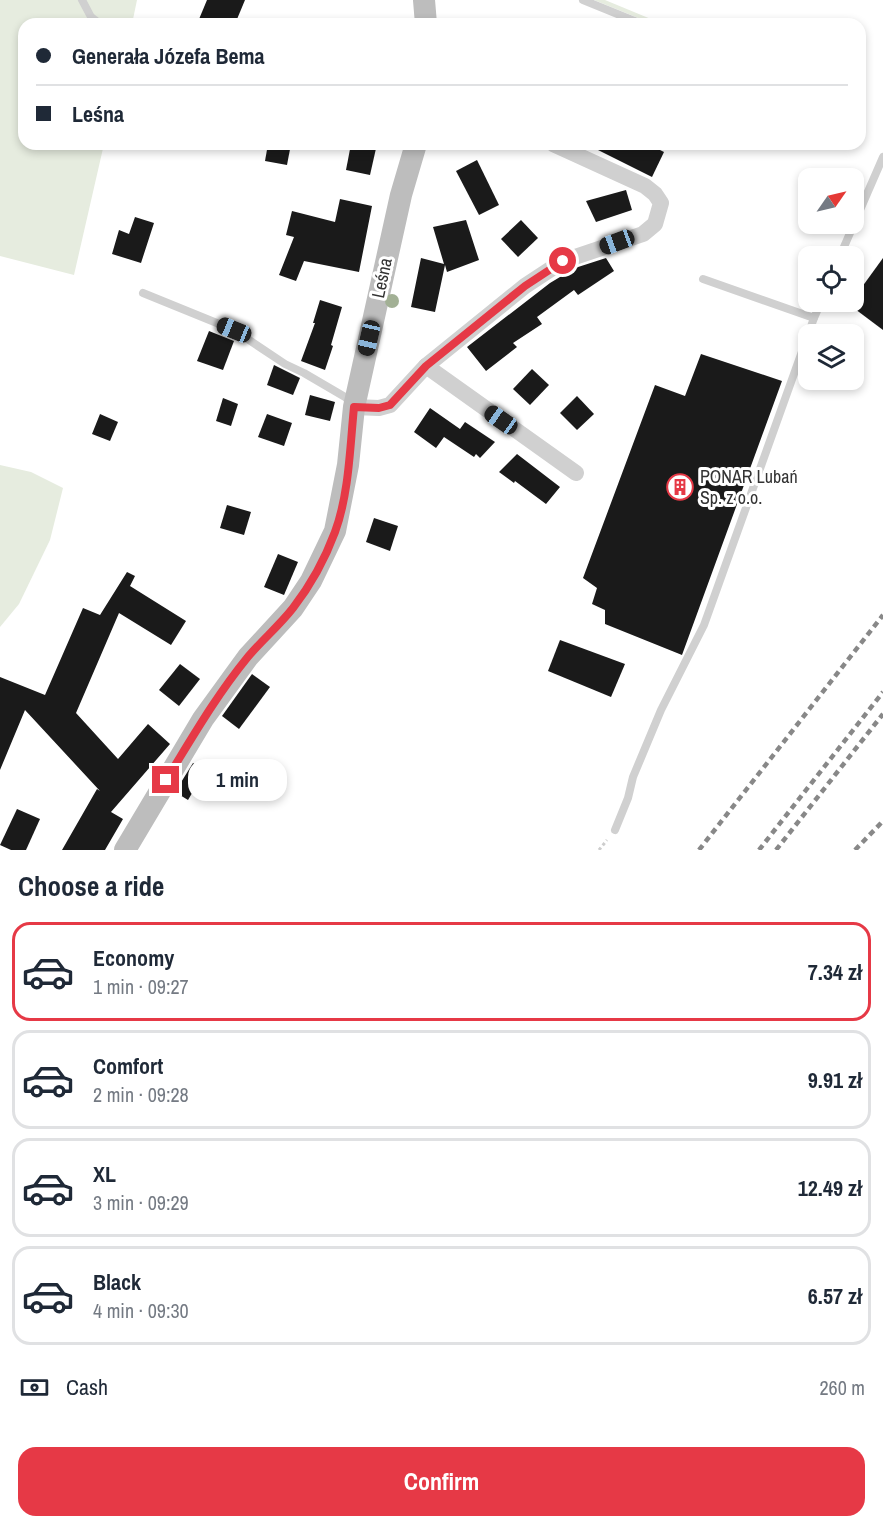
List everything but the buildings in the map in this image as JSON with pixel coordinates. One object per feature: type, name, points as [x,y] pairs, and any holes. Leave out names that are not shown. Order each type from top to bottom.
[{"type":"main road","points":[[424,0],[426,18]]},
{"type":"main road","name":"Leśna","points":[[125,850],[203,719],[248,657],[293,608],[311,581],[335,531],[345,485],[354,407],[401,195],[414,150]]},
{"type":"street","points":[[354,407],[379,408],[390,405],[426,366],[525,286],[563,261],[644,234],[655,224],[661,203],[655,194],[645,186],[567,150]]},
{"type":"street","points":[[426,366],[576,473]]},
{"type":"lane","points":[[82,0],[92,18]]},
{"type":"lane","points":[[583,0],[627,18]]},
{"type":"lane","points":[[844,246],[883,157]]},
{"type":"lane","points":[[703,279],[814,318]]},
{"type":"lane","points":[[142,293],[234,330],[276,359],[345,397],[354,407]]},
{"type":"lane","points":[[615,830],[628,798],[633,777],[661,710],[704,625],[817,312]]},
{"type":"shaded area","points":[[0,0],[137,0],[133,18],[18,18],[18,150],[103,150],[74,275],[0,256]]},
{"type":"shaded area","points":[[594,0],[605,0],[648,18],[638,18]]},
{"type":"shaded area","points":[[0,465],[31,472],[63,488],[50,540],[19,604],[0,627]]},
{"type":"railway","points":[[699,850],[883,615]]},
{"type":"railway","points":[[759,850],[883,692]]},
{"type":"railway","points":[[776,850],[883,714]]},
{"type":"railway","points":[[855,850],[883,821]]},
{"type":"place","name":"PONAR Lubań Sp. z o.o.","points":[[680,487]]},
{"type":"route","points":[[166,780],[214,703],[248,657],[293,608],[324,556],[335,531],[342,505],[354,407],[379,408],[390,405],[426,366],[525,286],[563,261]]}]
